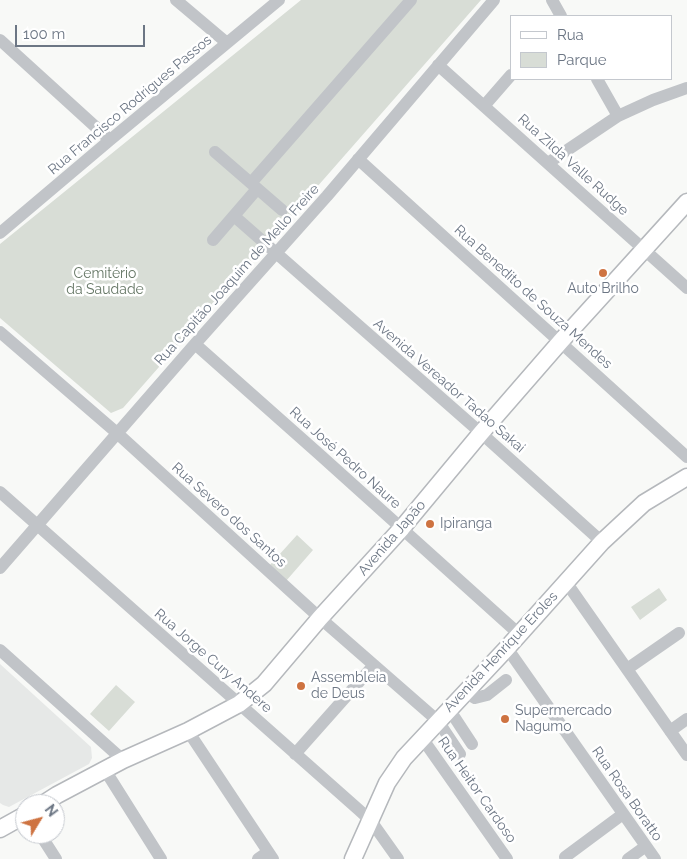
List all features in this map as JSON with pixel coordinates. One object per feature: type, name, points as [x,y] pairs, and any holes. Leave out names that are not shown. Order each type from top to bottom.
[{"type":"main road","name":"Avenida Japão","points":[[60,794],[123,760],[188,731],[239,704],[264,684],[320,618],[402,528],[561,341],[687,202]]},
{"type":"main road","name":"Avenida Henrique Eroles","points":[[354,859],[391,776],[404,758],[507,648],[602,542],[644,502],[687,477]]},
{"type":"main road","points":[[3,823],[15,819]]},
{"type":"street","points":[[176,0],[226,43]]},
{"type":"street","name":"Rua Francisco Rodrigues Passos","points":[[0,233],[279,0]]},
{"type":"street","points":[[213,240],[234,216],[254,186],[412,0]]},
{"type":"street","name":"Rua Capitão Joaquim de Mello Freire","points":[[0,568],[327,196],[494,0]]},
{"type":"street","points":[[552,0],[560,15]]},
{"type":"street","points":[[0,40],[110,140]]},
{"type":"street","name":"Rua Zilda Valle Rudge","points":[[438,65],[687,288]]},
{"type":"street","points":[[484,106],[510,77]]},
{"type":"street","points":[[598,80],[618,116]]},
{"type":"street","points":[[548,163],[618,116],[653,100],[687,88]]},
{"type":"street","points":[[215,152],[282,210]]},
{"type":"street","name":"Rua Benedito de Souza Mendes","points":[[358,159],[687,457]]},
{"type":"street","name":"Avenida Vereador Tadao Sakai","points":[[234,216],[602,542]]},
{"type":"street","name":"Rua Severo dos Santos","points":[[0,332],[117,433],[320,618],[438,721],[460,754]]},
{"type":"street","name":"Rua José Pedro Naure","points":[[195,344],[519,634]]},
{"type":"street","name":"Rua Jorge Cury Andere","points":[[0,492],[370,822],[398,859]]},
{"type":"street","points":[[566,582],[687,755]]},
{"type":"street","points":[[627,669],[679,633]]},
{"type":"street","name":"Rua Rosa Boratto","points":[[507,648],[655,859]]},
{"type":"street","points":[[0,650],[123,760]]},
{"type":"street","points":[[295,754],[374,665]]},
{"type":"street","points":[[465,692],[475,698],[486,696],[506,680]]},
{"type":"street","points":[[449,709],[472,744]]},
{"type":"street","points":[[670,731],[687,719]]},
{"type":"street","points":[[188,731],[267,857]]},
{"type":"street","name":"Rua Heitor Cardoso","points":[[422,738],[507,859]]},
{"type":"street","points":[[104,770],[161,859]]},
{"type":"street","points":[[565,857],[623,814]]},
{"type":"street","points":[[46,844],[56,859]]},
{"type":"street","points":[[628,859],[646,846]]},
{"type":"shaded area","points":[[0,664],[91,747],[92,758],[89,764],[33,794],[15,794],[15,804],[9,807],[0,803]]},
{"type":"green space","name":"Cemitério da Saudade","points":[[301,0],[481,0],[123,408],[111,413],[0,318],[0,244]]},
{"type":"green space","points":[[297,535],[313,550],[286,581],[269,566]]},
{"type":"green space","points":[[659,588],[667,600],[640,620],[631,607]]},
{"type":"green space","points":[[116,685],[135,702],[109,731],[90,714]]},
{"type":"place","name":"Auto Brilho","points":[[603,273]]},
{"type":"place","name":"Ipiranga","points":[[430,524]]},
{"type":"place","name":"Assembleia de Deus","points":[[301,686]]},
{"type":"place","name":"Supermercado Nagumo","points":[[505,719]]}]
